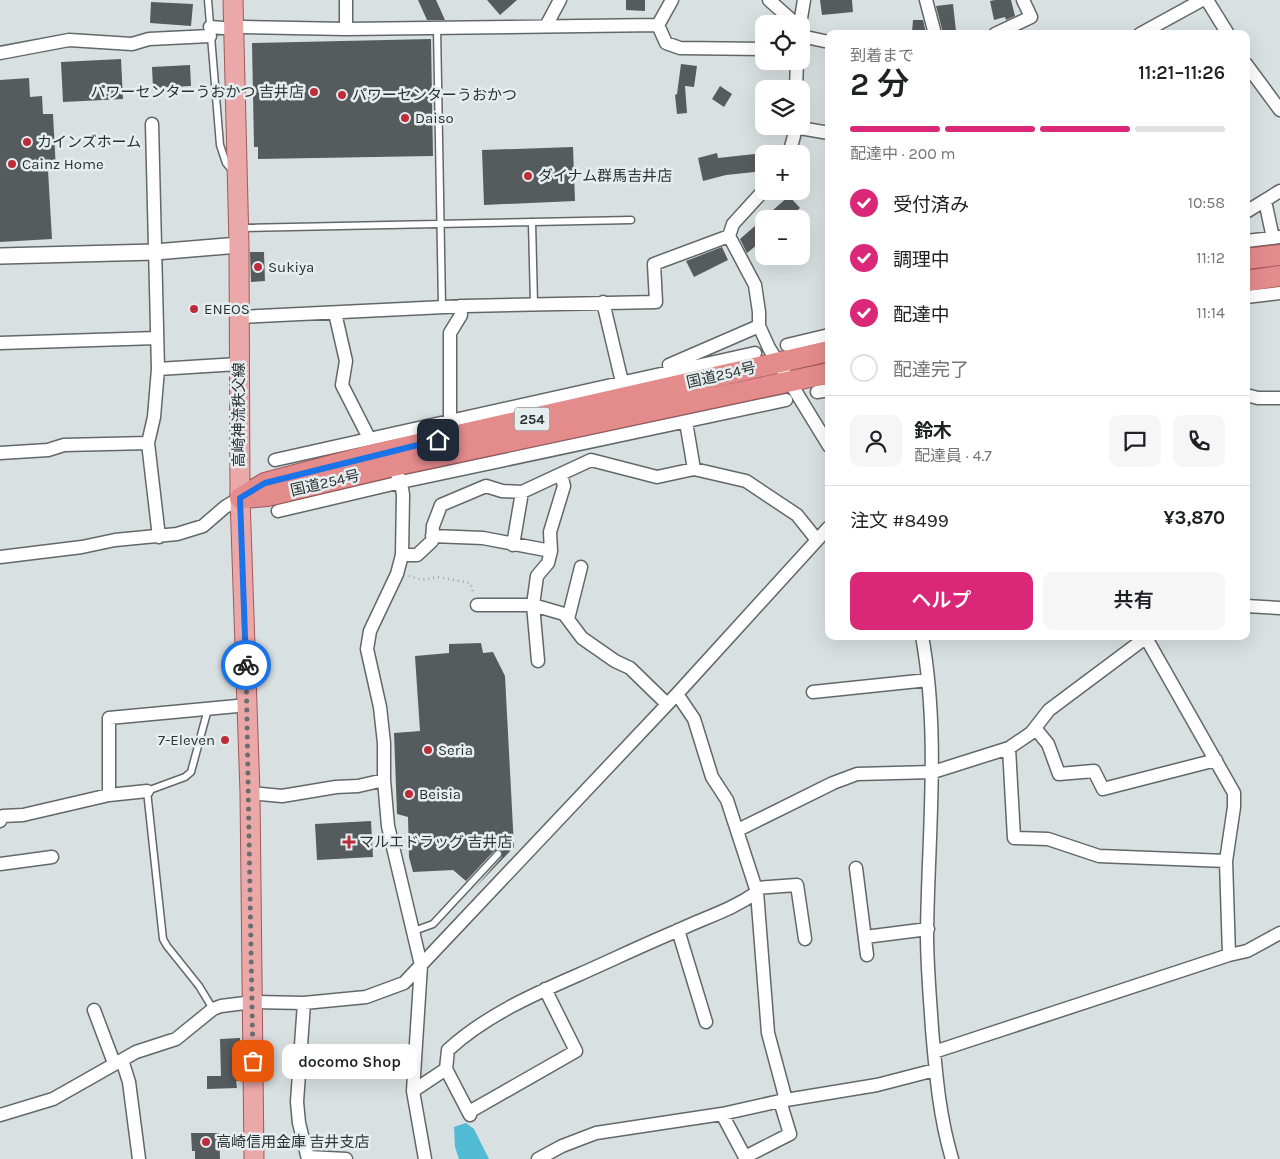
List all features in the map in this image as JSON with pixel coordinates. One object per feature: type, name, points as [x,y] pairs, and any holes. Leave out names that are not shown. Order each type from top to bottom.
[{"type":"highway","points":[[1250,257],[1278,243]]},
{"type":"highway","points":[[1250,282],[1280,276]]},
{"type":"highway","name":"国道254号","points":[[240,498],[265,483],[361,457],[652,392],[783,353],[825,351]]},
{"type":"highway","name":"国道254号","points":[[240,498],[267,496],[397,474],[713,398],[788,390],[825,374]]},
{"type":"main road","name":"高崎神流秩父線","points":[[233,0],[239,237],[240,498],[250,793],[254,1159]]},
{"type":"street","points":[[346,0],[346,29]]},
{"type":"street","points":[[546,26],[560,0]]},
{"type":"street","points":[[658,25],[672,0]]},
{"type":"street","points":[[769,0],[786,15]]},
{"type":"street","points":[[802,15],[804,0]]},
{"type":"street","points":[[926,0],[934,30]]},
{"type":"street","points":[[1005,30],[1031,17],[1023,0]]},
{"type":"street","points":[[1147,30],[1202,0]]},
{"type":"street","points":[[1208,0],[1226,30]]},
{"type":"street","points":[[244,27],[346,29],[658,25]]},
{"type":"street","points":[[658,25],[666,42],[680,48],[755,49]]},
{"type":"street","points":[[0,53],[68,40],[132,44],[149,39],[223,28]]},
{"type":"street","points":[[810,38],[825,41]]},
{"type":"street","points":[[1250,69],[1280,110]]},
{"type":"street","points":[[152,124],[158,369],[154,417],[148,443],[159,537]]},
{"type":"street","points":[[810,129],[825,132]]},
{"type":"street","points":[[1250,210],[1280,191]]},
{"type":"street","points":[[755,200],[733,224],[729,236],[755,285],[759,312],[758,326],[783,353],[788,390],[825,441]]},
{"type":"street","points":[[1250,241],[1278,243],[1265,201]]},
{"type":"street","points":[[239,317],[460,306],[656,302],[654,264],[729,236]]},
{"type":"street","points":[[0,256],[155,252],[239,237]]},
{"type":"street","points":[[1250,297],[1280,292]]},
{"type":"street","points":[[603,302],[620,383]]},
{"type":"street","points":[[450,420],[450,333],[461,315],[460,306]]},
{"type":"street","points":[[335,313],[346,361],[342,384],[369,438]]},
{"type":"street","points":[[671,372],[669,365],[758,326]]},
{"type":"street","points":[[783,353],[825,337]]},
{"type":"street","points":[[0,343],[158,338]]},
{"type":"street","points":[[275,460],[755,353]]},
{"type":"street","points":[[158,369],[238,364]]},
{"type":"street","points":[[620,383],[652,392]]},
{"type":"street","points":[[278,511],[397,474],[682,423],[788,390]]},
{"type":"street","points":[[1250,396],[1280,398]]},
{"type":"street","points":[[682,423],[713,398]]},
{"type":"street","points":[[682,423],[694,469]]},
{"type":"street","points":[[361,457],[386,434]]},
{"type":"street","points":[[0,453],[48,450],[64,445],[148,443]]},
{"type":"street","points":[[402,555],[417,555],[432,541],[433,526],[441,505],[486,486],[502,491],[522,492],[591,460],[657,477],[694,469],[746,481],[797,515],[817,540]]},
{"type":"street","points":[[397,474],[402,555],[398,570],[370,631],[367,649],[380,707],[384,744],[384,780],[388,826],[421,964],[413,1091],[425,1159]]},
{"type":"street","points":[[538,661],[533,605],[538,576],[548,563],[551,551],[550,532],[564,486],[561,474]]},
{"type":"street","points":[[513,545],[522,492]]},
{"type":"street","points":[[0,557],[82,547],[115,540],[177,534],[203,526],[225,506],[240,498]]},
{"type":"street","points":[[0,1115],[53,1099],[136,1052],[176,1039],[213,1009],[221,1006],[252,1002],[304,1003],[366,997],[404,982],[676,694],[825,531]]},
{"type":"street","points":[[432,536],[483,538],[551,551]]},
{"type":"street","points":[[568,619],[581,567]]},
{"type":"street","points":[[477,606],[533,605],[564,614],[582,638],[615,661],[630,668],[666,704]]},
{"type":"street","points":[[1250,606],[1280,608]]},
{"type":"street","points":[[923,640],[928,680],[933,772],[928,970],[935,1070],[942,1123],[952,1159]]},
{"type":"street","points":[[738,830],[788,804],[857,774],[933,772],[1009,748],[1036,728],[1049,710],[1142,640]]},
{"type":"street","points":[[1148,640],[1234,793],[1234,807],[1226,861],[1229,955]]},
{"type":"street","points":[[813,692],[928,680]]},
{"type":"street","points":[[676,694],[694,719],[712,777],[727,800],[738,830],[756,890],[768,1033],[790,1134],[745,1158],[722,1114]]},
{"type":"street","points":[[109,795],[109,718],[208,707],[248,705]]},
{"type":"street","points":[[1036,728],[1048,744],[1059,774],[1094,771],[1103,789],[1216,760]]},
{"type":"street","points":[[1009,748],[1014,838],[1048,839],[1100,856],[1226,861]]},
{"type":"street","points":[[250,793],[282,796],[336,787],[358,786],[384,780]]},
{"type":"street","points":[[0,821],[3,816],[23,814],[109,795],[148,791]]},
{"type":"street","points":[[0,864],[52,857]]},
{"type":"street","points":[[856,868],[867,955]]},
{"type":"street","points":[[545,989],[576,1051],[469,1113],[446,1069],[448,1050],[460,1039],[524,998],[739,905],[756,890],[797,885],[804,939]]},
{"type":"street","points":[[865,937],[928,928]]},
{"type":"street","points":[[678,930],[706,1022]]},
{"type":"street","points":[[934,1052],[1229,955],[1247,951],[1280,933]]},
{"type":"street","points":[[304,1003],[301,1079],[297,1102],[299,1123],[308,1158],[346,1159]]},
{"type":"street","points":[[94,1010],[129,1082],[139,1159]]},
{"type":"street","points":[[413,1091],[446,1069]]},
{"type":"street","points":[[538,1159],[562,1146],[596,1133],[722,1114],[783,1101],[877,1085],[935,1070]]},
{"type":"lane","points":[[208,0],[220,145],[226,163],[237,177]]},
{"type":"lane","points":[[437,28],[442,307]]},
{"type":"lane","points":[[239,237],[440,224],[631,220]]},
{"type":"lane","points":[[532,222],[534,304]]},
{"type":"lane","points":[[208,707],[191,772],[185,777],[148,791],[163,939],[199,986],[213,1009]]},
{"type":"lane","points":[[414,931],[433,924],[498,854]]},
{"type":"path","points":[[398,570],[406,575],[422,580],[438,577],[470,583],[477,606]]},
{"type":"shaded area","points":[[466,1123],[474,1129],[489,1159],[459,1159],[455,1147],[454,1127]]},
{"type":"building","points":[[418,0],[436,0],[445,20],[427,20]]},
{"type":"building","points":[[487,0],[517,0],[500,15]]},
{"type":"building","points":[[626,0],[645,0],[645,11],[626,10]]},
{"type":"building","points":[[820,0],[852,0],[853,12],[822,15]]},
{"type":"building","points":[[1011,0],[1015,16],[1006,20],[1005,17],[994,20],[990,1]]},
{"type":"building","points":[[151,2],[193,4],[191,26],[150,23]]},
{"type":"building","points":[[953,4],[956,30],[942,30],[936,6]]},
{"type":"building","points":[[913,20],[923,20],[925,30],[912,30]]},
{"type":"building","name":"パワーセンターうおかつ","points":[[431,39],[433,156],[258,159],[258,147],[254,147],[252,43]]},
{"type":"building","points":[[121,59],[123,99],[63,102],[61,62]]},
{"type":"building","points":[[681,64],[697,66],[694,87],[685,86],[687,113],[677,114],[675,95],[677,94]]},
{"type":"building","points":[[190,65],[191,86],[153,88],[152,67]]},
{"type":"building","name":"カインズホーム","points":[[29,78],[30,97],[42,96],[43,114],[53,114],[56,170],[48,170],[52,239],[0,242],[0,80]]},
{"type":"building","points":[[720,86],[732,94],[724,107],[712,99]]},
{"type":"building","name":"ダイナム群馬吉井店","points":[[573,147],[575,201],[484,205],[482,150]]},
{"type":"building","points":[[717,153],[718,158],[755,154],[755,172],[726,175],[703,181],[698,158]]},
{"type":"building","points":[[784,200],[793,200],[800,208],[798,210],[773,210]]},
{"type":"building","points":[[755,226],[755,246],[747,253],[740,239]]},
{"type":"building","points":[[722,247],[728,260],[694,277],[686,261]]},
{"type":"building","name":"Sukiya","points":[[250,252],[264,252],[265,281],[251,282]]},
{"type":"building","points":[[481,643],[483,653],[493,652],[505,676],[514,847],[474,889],[502,857],[501,850],[494,851],[466,881],[453,870],[413,872],[409,857],[408,817],[397,814],[394,733],[420,731],[415,656],[449,653],[449,644]]},
{"type":"building","points":[[371,821],[373,857],[317,860],[315,824]]},
{"type":"building","points":[[240,1038],[241,1081],[236,1081],[237,1088],[207,1089],[207,1076],[221,1076],[220,1039]]},
{"type":"building","name":"高崎信用金庫 吉井支店","points":[[191,1133],[219,1133],[220,1159],[195,1159],[195,1151],[192,1151]]},
{"type":"way so far","points":[[246,665],[250,793],[253,1061]]},
{"type":"place","name":"パワーセンターうおかつ 吉井店","points":[[314,92]]},
{"type":"place","name":"パワーセンターうおかつ","points":[[342,95]]},
{"type":"place","name":"Daiso","points":[[405,118]]},
{"type":"place","name":"カインズホーム","points":[[27,142]]},
{"type":"place","name":"Cainz Home","points":[[12,164]]},
{"type":"place","name":"ダイナム群馬吉井店","points":[[528,176]]},
{"type":"place","name":"Sukiya","points":[[258,267]]},
{"type":"place","name":"ENEOS","points":[[194,309]]},
{"type":"place","name":"7-Eleven","points":[[225,740]]},
{"type":"place","name":"Seria","points":[[428,750]]},
{"type":"place","name":"Beisia","points":[[409,794]]},
{"type":"place","name":"マルエドラッグ 吉井店","points":[[349,842]]},
{"type":"place","name":"docomo Shop","points":[[253,1061]]},
{"type":"place","name":"高崎信用金庫 吉井支店","points":[[206,1142]]},
{"type":"route","points":[[246,665],[240,498],[265,483],[361,457],[438,440]]}]
